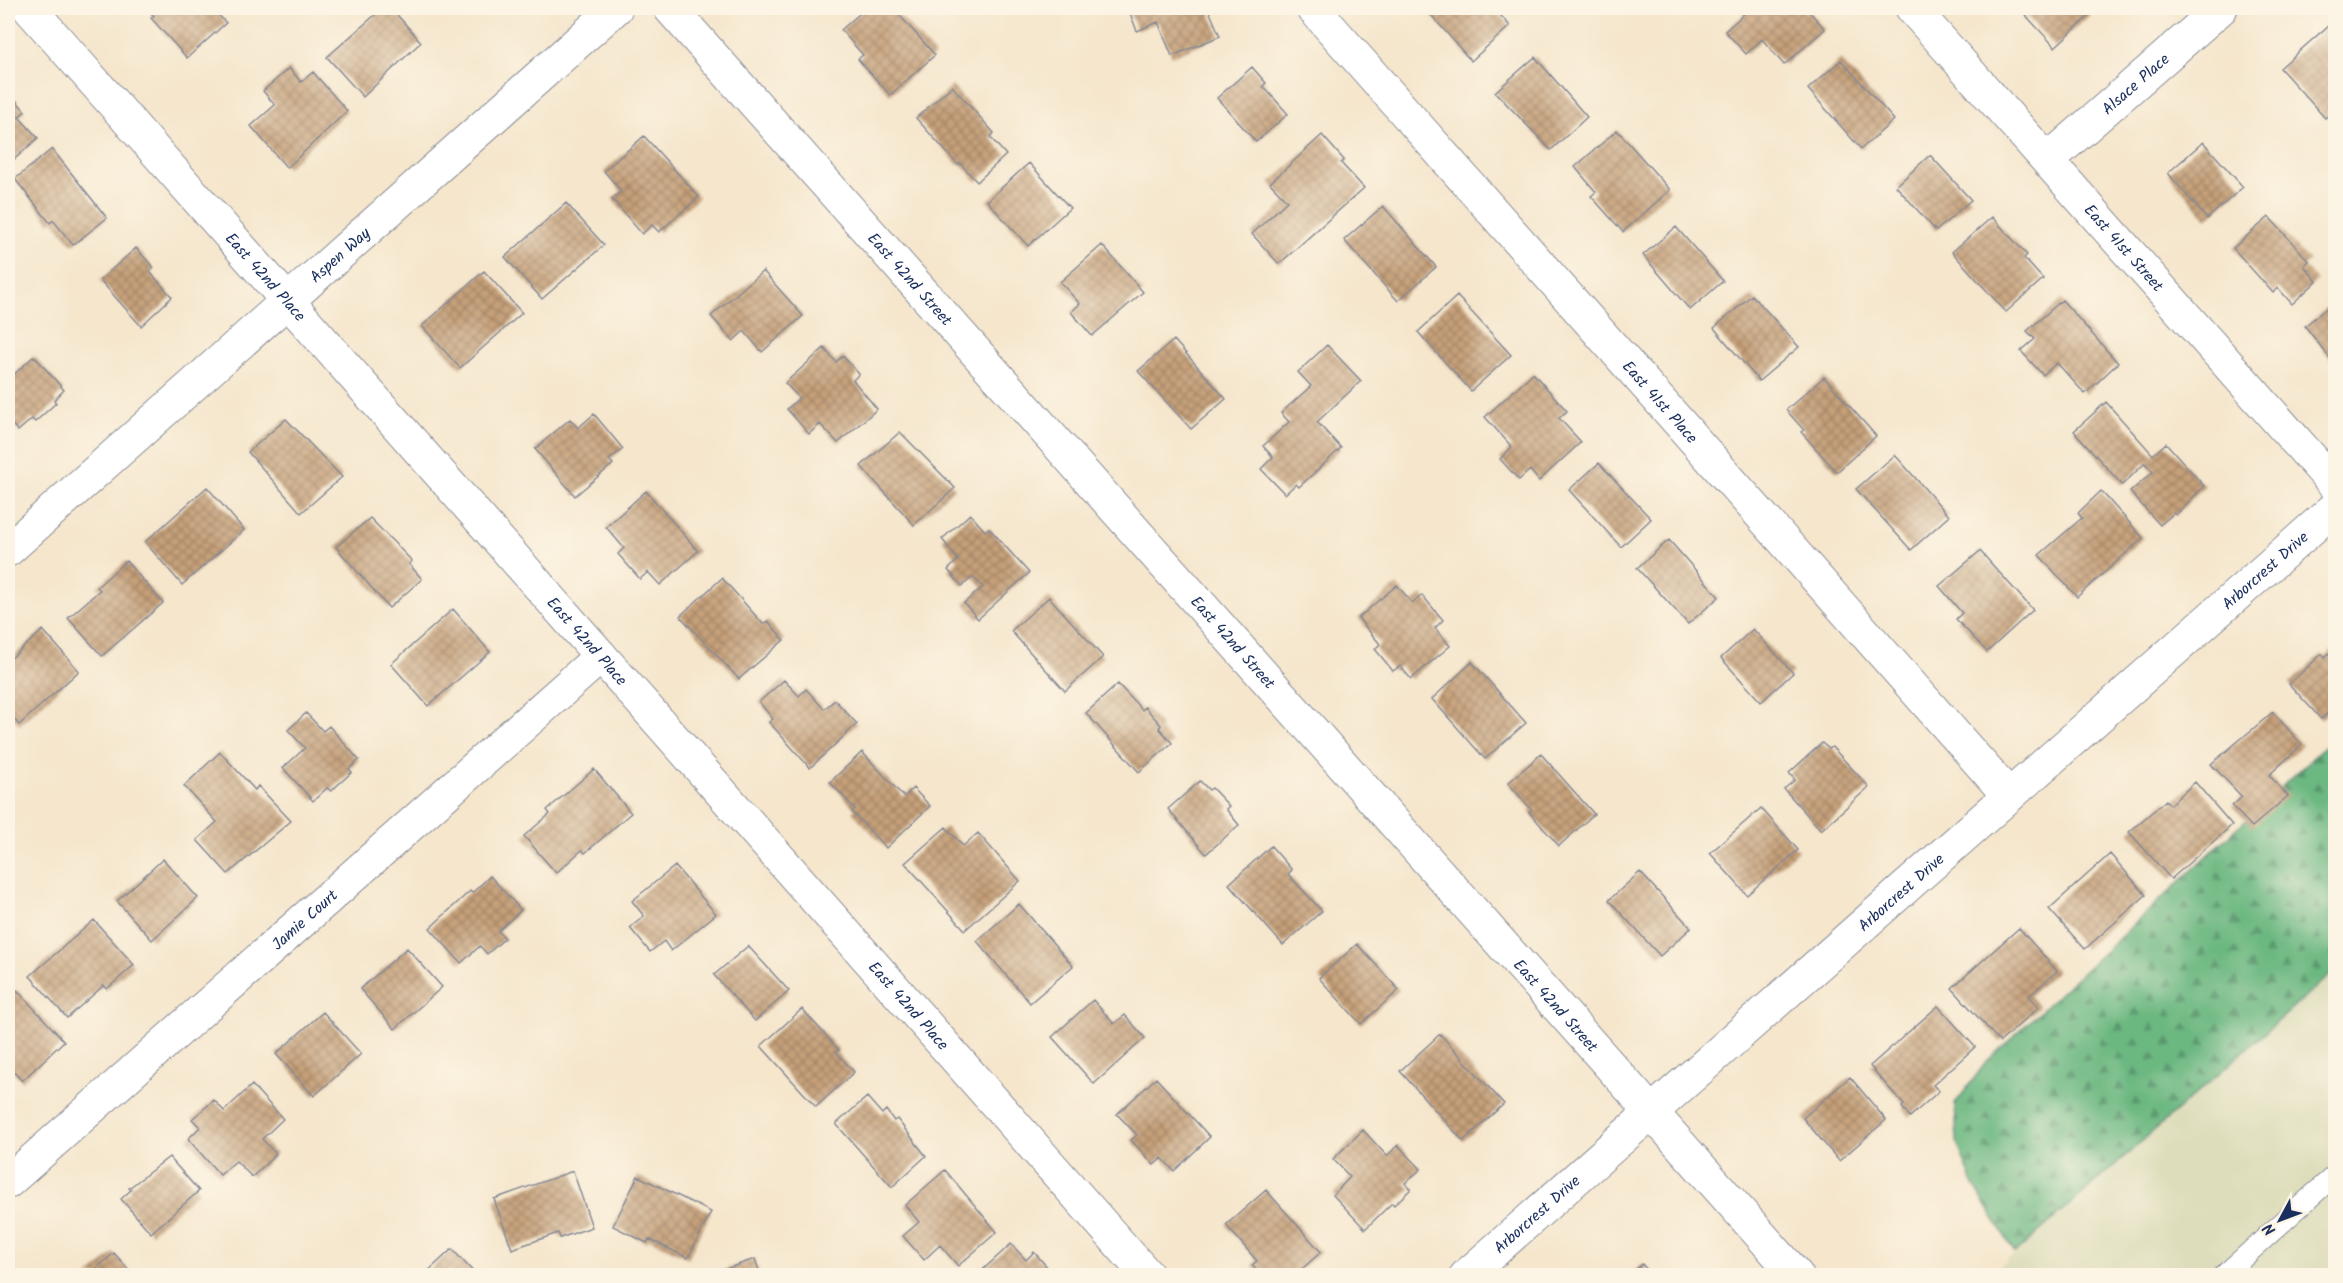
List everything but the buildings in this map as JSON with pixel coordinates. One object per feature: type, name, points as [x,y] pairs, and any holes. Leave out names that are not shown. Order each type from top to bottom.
[{"type":"street","name":"East 42nd Place","points":[[29,8],[1148,1275]]},
{"type":"street","name":"Aspen Way","points":[[8,550],[616,8]]},
{"type":"street","name":"East 42nd Street","points":[[670,8],[1797,1275]]},
{"type":"street","name":"East 41st Place","points":[[1313,8],[2009,796]]},
{"type":"street","name":"East 41st Street","points":[[1912,8],[2336,486]]},
{"type":"street","name":"Alsace Place","points":[[2048,160],[2221,8]]},
{"type":"street","name":"Arborcrest Drive","points":[[1466,1275],[2336,507]]},
{"type":"street","name":"Jamie Court","points":[[8,1182],[602,656]]},
{"type":"lane","points":[[2223,1275],[2336,1174]]},
{"type":"shaded area","points":[[2335,971],[2335,1275],[1990,1276],[2015,1253]]},
{"type":"green space","points":[[2335,737],[2335,971],[2015,1253],[1973,1184],[1957,1142],[1955,1104],[1987,1061]]}]
